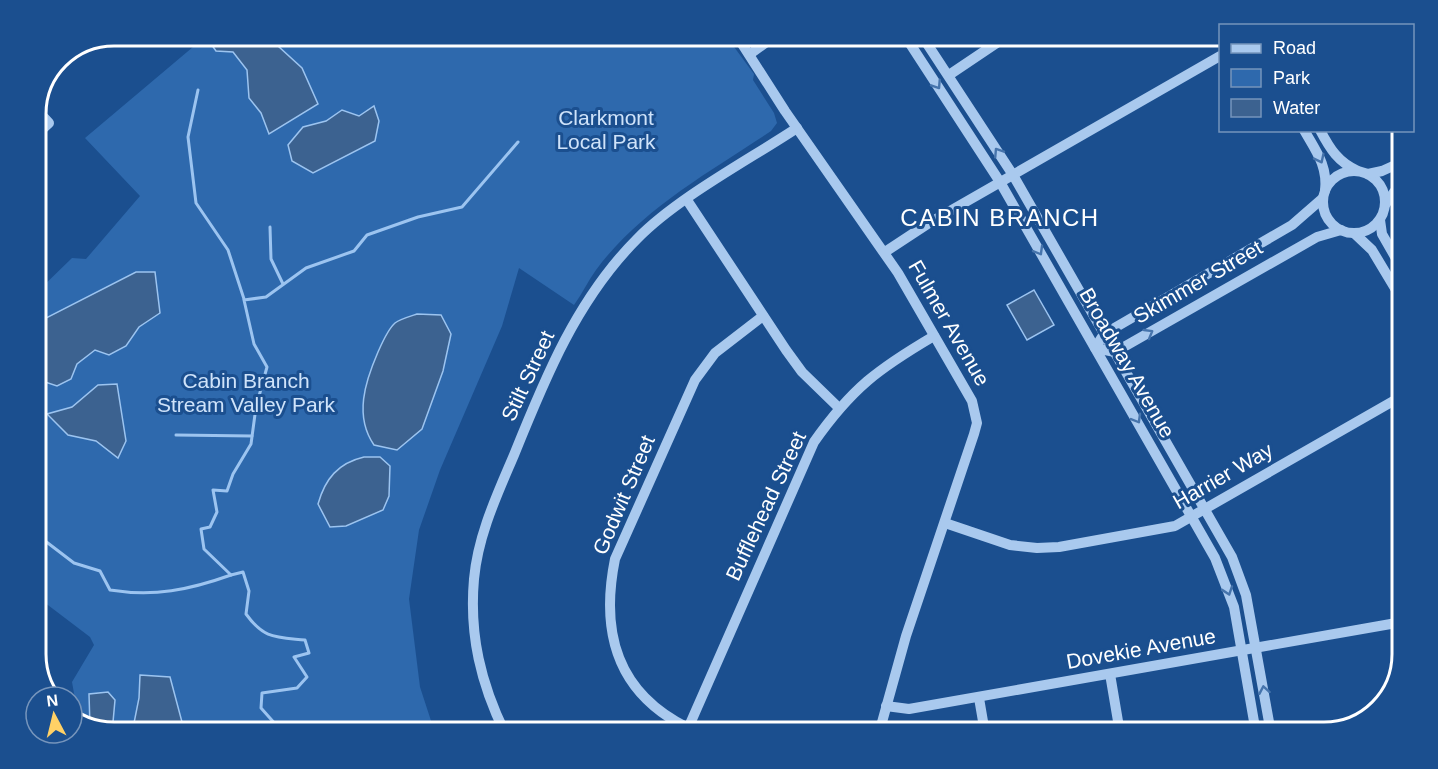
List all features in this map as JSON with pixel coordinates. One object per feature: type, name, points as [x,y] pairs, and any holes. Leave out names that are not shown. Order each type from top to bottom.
[{"type":"street","name":"Fulmer Avenue","points":[[744,46],[796,128],[885,252],[972,401],[977,423],[906,636],[882,722]]},
{"type":"street","points":[[750,54],[762,46]]},
{"type":"street","name":"Broadway Avenue","points":[[912,46],[1000,182],[1193,516],[1223,575],[1233,607],[1255,722]]},
{"type":"street","name":"Broadway Avenue","points":[[929,46],[1013,175],[1232,557],[1246,595],[1269,722]]},
{"type":"street","points":[[949,75],[992,46]]},
{"type":"street","points":[[885,252],[929,223],[1219,57]]},
{"type":"street","name":"Stilt Street","points":[[500,722],[481,676],[473,627],[474,579],[486,520],[548,372],[589,298],[637,239],[687,200],[796,128]]},
{"type":"street","points":[[1305,132],[1322,161],[1325,172],[1324,194],[1327,217],[1341,230],[1354,233],[1365,231],[1380,220]]},
{"type":"street","points":[[1321,132],[1333,155],[1381,186],[1385,205]]},
{"type":"street","points":[[1324,194],[1341,174],[1382,171],[1391,167]]},
{"type":"street","name":"Skimmer Street","points":[[1095,348],[1104,334],[1292,225],[1324,194]]},
{"type":"street","points":[[1391,196],[1380,220],[1382,234],[1391,250]]},
{"type":"street","points":[[687,200],[802,372],[838,407]]},
{"type":"street","name":"Skimmer Street","points":[[1115,352],[1317,237],[1341,230]]},
{"type":"street","points":[[1354,233],[1372,250],[1391,282]]},
{"type":"street","name":"Godwit Street","points":[[675,722],[654,706],[628,677],[611,638],[608,616],[615,559],[695,380],[715,353],[763,316]]},
{"type":"street","name":"Bufflehead Street","points":[[691,722],[814,442],[838,407],[889,362],[934,336]]},
{"type":"street","points":[[1095,348],[1115,352]]},
{"type":"street","name":"Harrier Way","points":[[945,523],[1010,545],[1037,548],[1059,547],[1175,526],[1391,402]]},
{"type":"street","name":"Dovekie Avenue","points":[[886,706],[909,710],[1391,624]]},
{"type":"street","points":[[1110,674],[1118,722]]},
{"type":"street","points":[[979,698],[983,722]]},
{"type":"green space","name":"Cabin Branch Stream Valley Park","points":[[194,46],[733,46],[754,74],[753,80],[774,113],[777,123],[771,131],[678,193],[633,229],[596,270],[574,305],[519,268],[502,326],[440,470],[419,530],[409,599],[420,687],[431,722],[114,722],[84,716],[84,685],[73,685],[72,682],[94,645],[90,637],[47,604],[47,282],[72,258],[86,259],[140,196],[85,138]]},
{"type":"water","points":[[212,46],[278,46],[302,68],[318,104],[269,134],[261,113],[249,98],[247,70],[233,52],[216,51]]},
{"type":"water","points":[[374,106],[379,121],[375,141],[313,173],[292,161],[288,145],[303,127],[326,121],[342,110],[359,116]]},
{"type":"water","points":[[136,272],[155,272],[160,313],[139,327],[126,346],[109,355],[95,350],[77,364],[71,379],[57,386],[47,383],[47,317]]},
{"type":"water","points":[[1034,290],[1054,325],[1027,340],[1007,305]]},
{"type":"water","points":[[417,314],[441,315],[451,334],[443,371],[422,429],[397,450],[374,445],[364,422],[363,411],[369,375],[381,345],[392,326],[400,320]]},
{"type":"water","points":[[117,384],[126,441],[118,458],[96,441],[68,435],[47,414],[72,407],[98,385]]},
{"type":"water","points":[[364,457],[380,457],[390,466],[389,496],[383,510],[346,526],[330,527],[318,504],[324,487],[340,468]]},
{"type":"water","points":[[140,675],[170,677],[182,722],[134,722],[139,698]]},
{"type":"water","points":[[108,692],[115,700],[113,722],[90,718],[89,694]]},
{"type":"waterway","points":[[198,90],[188,137],[196,203],[228,250],[244,299]]},
{"type":"waterway","points":[[273,722],[261,708],[262,693],[297,688],[307,677],[294,657],[309,653],[305,640],[271,635],[252,622],[246,614],[249,591],[243,572],[231,575],[204,549],[201,529],[210,527],[217,512],[213,490],[227,491],[233,474],[251,444],[256,407],[267,367],[254,344],[244,300],[266,297],[306,268],[354,251],[367,235],[418,217],[462,207],[518,142]]},
{"type":"waterway","points":[[270,227],[271,259],[283,284]]},
{"type":"waterway","points":[[176,435],[252,436]]},
{"type":"waterway","points":[[47,542],[74,563],[100,571],[110,590],[142,593],[171,591],[201,585],[231,575]]},
{"type":"district","name":"CABIN BRANCH","points":[[1000,218]]},
{"type":"park label","name":"Clarkmont Local Park","points":[[606,130]]}]
